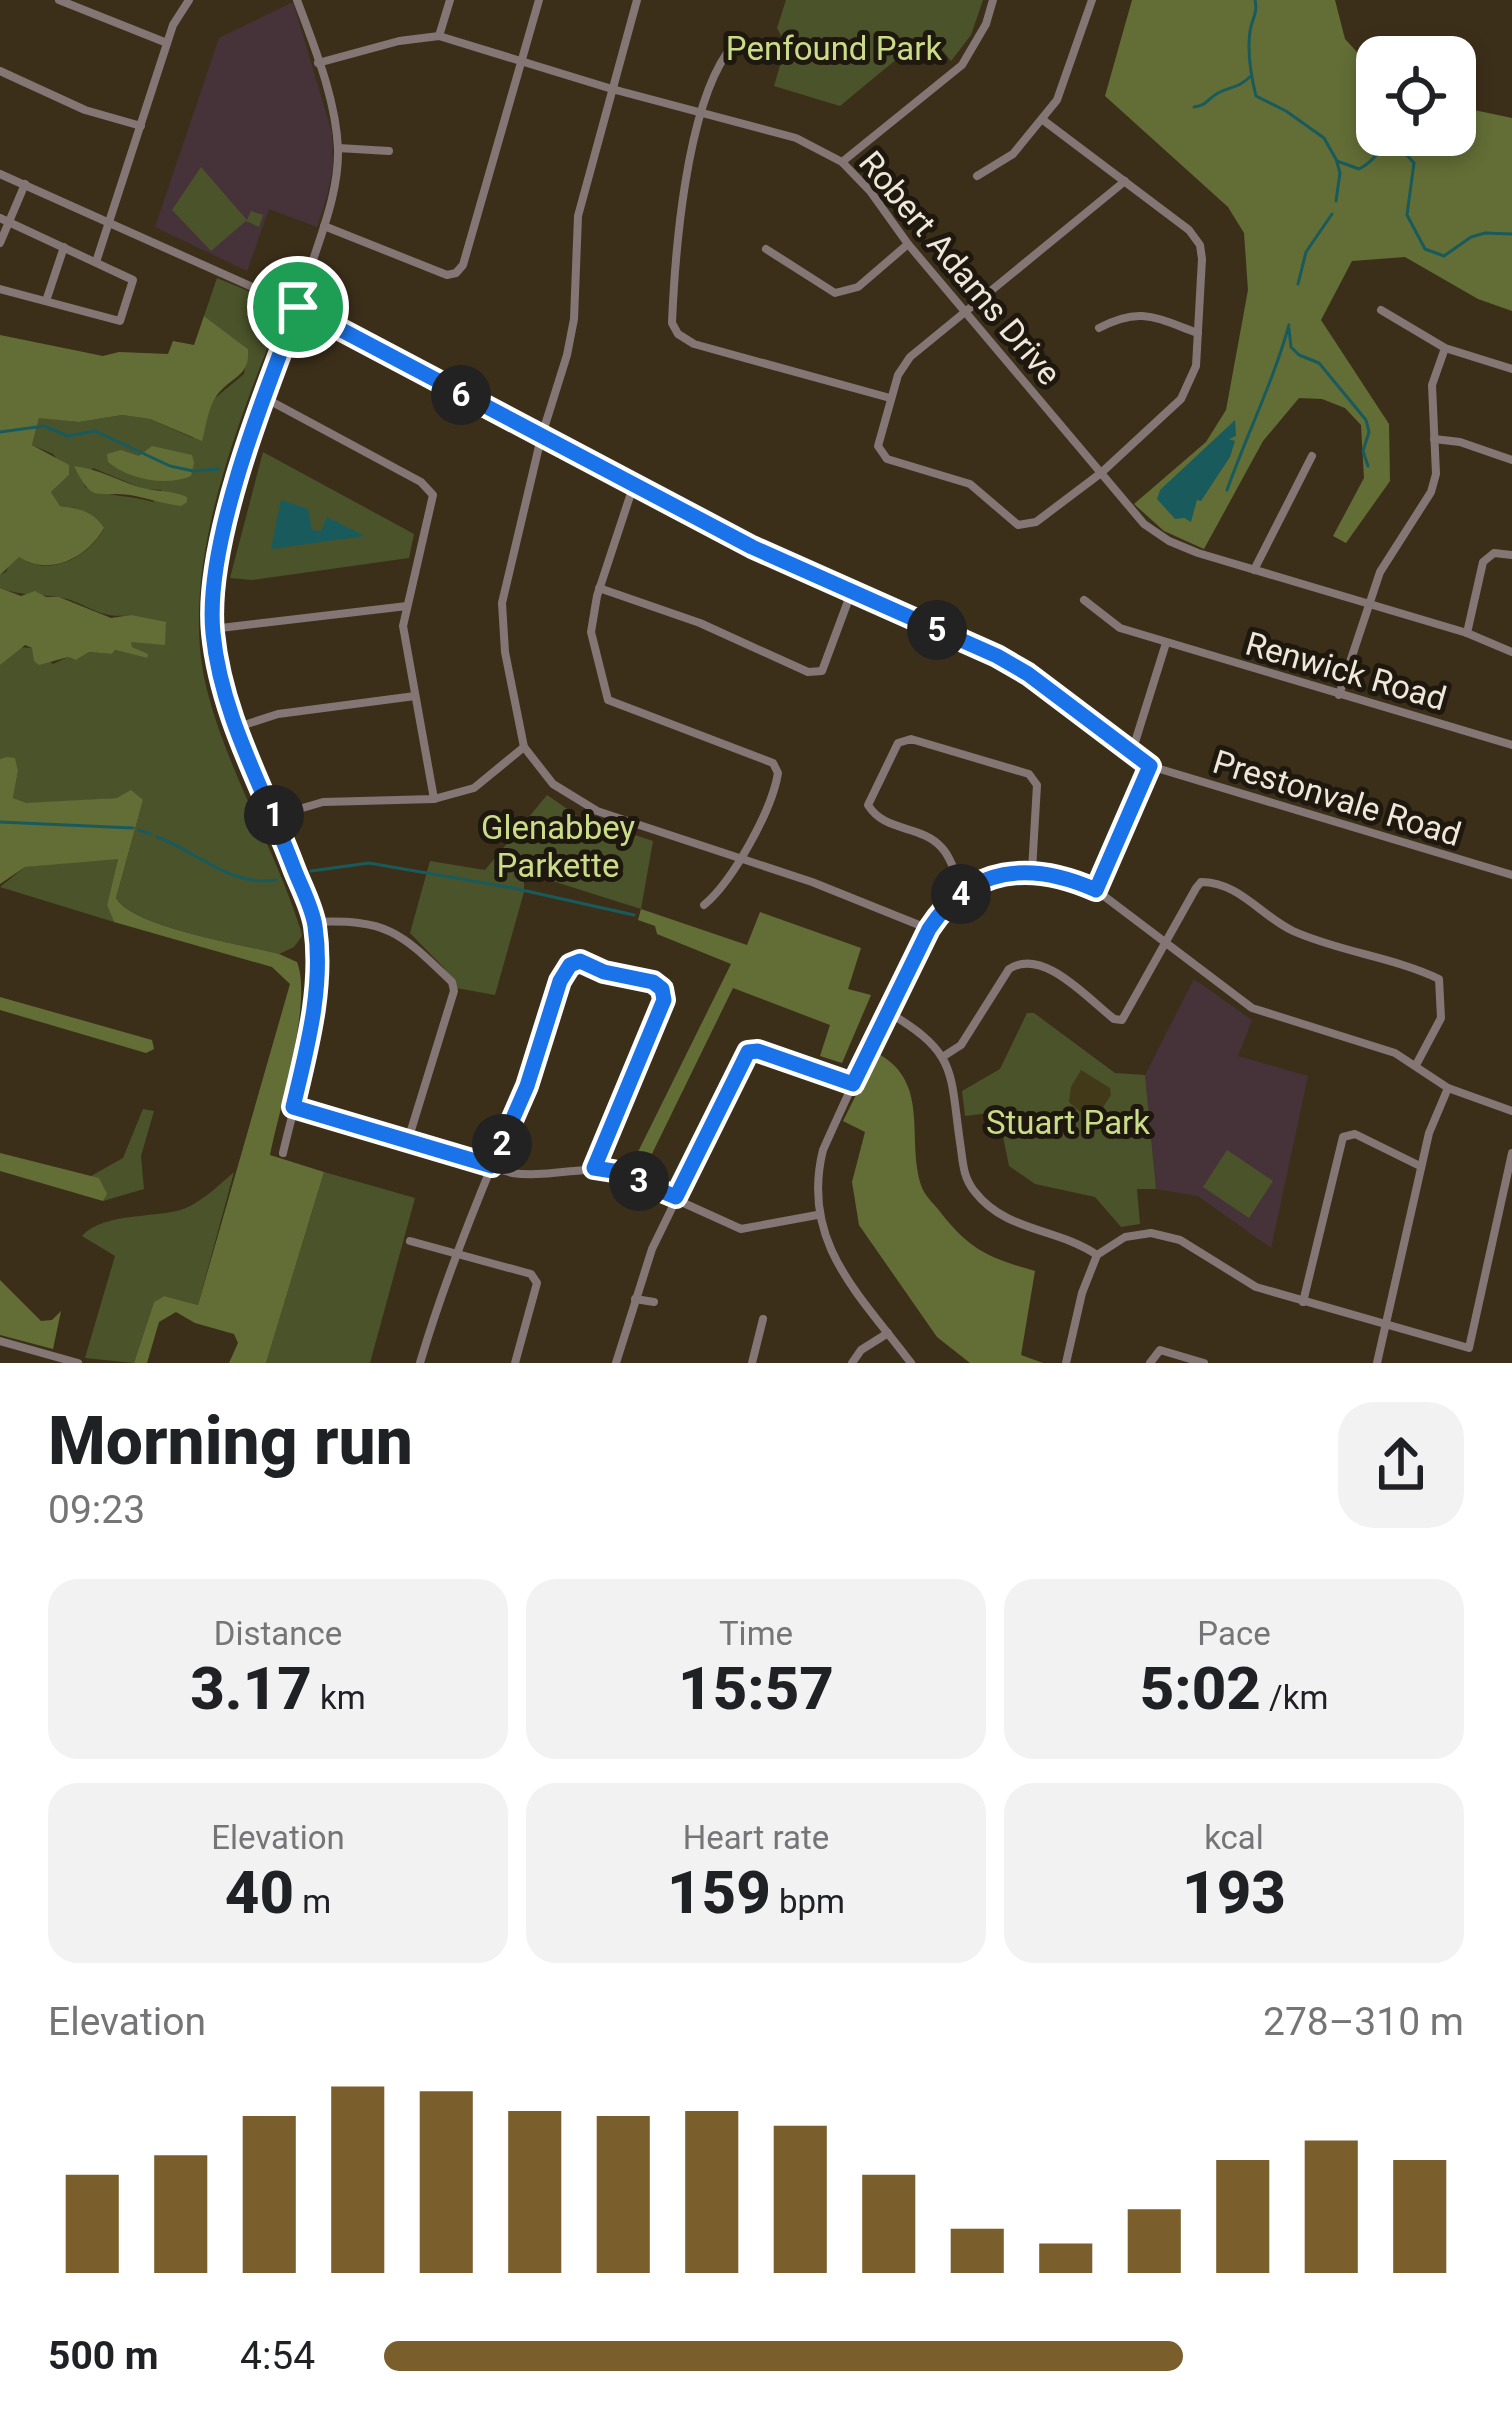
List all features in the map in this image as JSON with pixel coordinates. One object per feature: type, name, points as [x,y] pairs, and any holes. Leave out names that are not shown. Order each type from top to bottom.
[{"type":"street","points":[[58,0],[167,43]]},
{"type":"street","points":[[96,262],[167,43],[189,0]]},
{"type":"street","points":[[283,1153],[316,999],[314,922],[275,816],[235,728],[212,628],[222,542],[263,397],[298,307],[337,173],[338,148],[328,95],[297,0]]},
{"type":"street","points":[[439,36],[450,0]]},
{"type":"street","points":[[324,226],[447,275],[456,273],[463,265],[538,0]]},
{"type":"street","points":[[638,0],[578,216],[574,319],[567,356],[502,603],[505,652],[524,747],[553,784],[597,811],[812,882],[929,929]]},
{"type":"street","points":[[842,162],[962,65],[986,24],[993,0]]},
{"type":"street","points":[[977,176],[1013,154],[1043,120],[1069,74],[1093,0]]},
{"type":"street","name":"Robert Adams Drive","points":[[317,63],[399,40],[439,36],[796,138],[842,162],[869,190],[908,244],[1144,524],[1169,542],[1467,633],[1512,652]]},
{"type":"street","points":[[727,52],[702,114],[675,234],[672,323],[678,334],[694,344],[890,398]]},
{"type":"street","points":[[0,71],[85,110],[141,126]]},
{"type":"street","points":[[1043,120],[1125,181],[1189,230],[1200,244],[1196,366],[1181,399],[1101,473],[1036,522],[1018,525],[970,484],[887,459],[878,446],[890,398],[910,357],[1125,181]]},
{"type":"street","points":[[338,148],[389,151]]},
{"type":"street","name":"Prestonvale Road","points":[[0,173],[298,307],[633,487],[1015,665],[1150,766],[1512,875]]},
{"type":"street","points":[[0,244],[4,220],[25,184]]},
{"type":"street","points":[[0,289],[120,321],[133,280],[4,220]]},
{"type":"street","points":[[766,249],[835,292],[858,287],[908,244]]},
{"type":"street","points":[[46,301],[64,247]]},
{"type":"street","points":[[1381,310],[1445,348],[1512,369]]},
{"type":"street","points":[[1099,328],[1123,315],[1144,314],[1198,334]]},
{"type":"street","points":[[1339,694],[1380,572],[1431,492],[1436,474],[1432,385],[1445,348]]},
{"type":"street","points":[[263,397],[421,482],[433,495],[403,626],[434,800]]},
{"type":"street","points":[[1434,439],[1460,442],[1512,460]]},
{"type":"street","points":[[1254,570],[1312,456]]},
{"type":"street","points":[[633,487],[599,588],[591,632],[608,700],[773,763],[778,773],[741,859],[722,891],[704,905]]},
{"type":"street","points":[[1467,633],[1483,562],[1494,553],[1512,555]]},
{"type":"street","points":[[599,588],[700,623],[808,672],[822,671],[851,592]]},
{"type":"street","name":"Renwick Road","points":[[1084,600],[1120,628],[1512,746]]},
{"type":"street","points":[[212,628],[407,606]]},
{"type":"street","points":[[1131,755],[1166,643]]},
{"type":"street","points":[[235,728],[278,714],[416,696]]},
{"type":"street","points":[[962,892],[944,850],[926,835],[875,817],[868,805],[898,743],[911,739],[1030,774],[1037,785],[1032,870]]},
{"type":"street","points":[[275,816],[323,802],[434,800],[474,788],[524,747]]},
{"type":"street","points":[[1096,890],[1150,766]]},
{"type":"street","points":[[911,1363],[825,1240],[817,1215],[818,1170],[886,1011],[929,929],[962,892],[995,875],[1032,870],[1072,879],[1096,890],[1252,1008],[1395,1054],[1448,1088],[1512,1111]]},
{"type":"street","points":[[944,1056],[961,1045],[1009,969],[1020,961],[1035,961],[1118,1021],[1125,1018],[1202,881],[1229,887],[1302,934],[1433,975],[1442,985],[1441,1018],[1416,1066]]},
{"type":"street","points":[[314,922],[352,921],[385,927],[410,941],[452,982],[454,991],[408,1141]]},
{"type":"street","points":[[420,1363],[492,1166],[527,1086],[560,981],[570,965],[580,961],[604,972],[653,982],[662,989],[664,1000],[594,1168]]},
{"type":"street","points":[[886,1011],[920,1031],[944,1056],[952,1077],[964,1174],[978,1197],[1020,1226],[1070,1237],[1097,1255]]},
{"type":"street","points":[[616,1363],[635,1299],[676,1197],[748,1052],[758,1051],[853,1084]]},
{"type":"street","points":[[1377,1363],[1420,1166],[1448,1088]]},
{"type":"street","points":[[293,1107],[529,1175],[594,1168],[613,1171],[740,1228],[817,1215]]},
{"type":"street","points":[[1303,1302],[1343,1137],[1355,1134],[1420,1166]]},
{"type":"street","points":[[1066,1363],[1082,1293],[1097,1255],[1132,1235],[1171,1236],[1256,1288],[1469,1348],[1512,1154]]},
{"type":"street","points":[[410,1241],[531,1274],[537,1283],[515,1363]]},
{"type":"street","points":[[635,1299],[654,1303]]},
{"type":"street","points":[[752,1363],[764,1318]]},
{"type":"street","points":[[852,1363],[861,1350],[888,1333]]},
{"type":"street","points":[[0,1341],[78,1363]]},
{"type":"street","points":[[1150,1363],[1160,1350],[1204,1363]]},
{"type":"shaded area","points":[[293,2],[332,133],[333,166],[317,227],[269,209],[247,271],[155,227],[219,38]]},
{"type":"shaded area","points":[[1194,979],[1252,1020],[1238,1056],[1308,1076],[1271,1248],[1198,1196],[1156,1189],[1145,1075]]},
{"type":"green space","name":"Penfound Park","points":[[786,0],[983,0],[971,35],[951,61],[928,33],[840,106],[774,86],[786,45],[777,28]]},
{"type":"green space","points":[[1132,0],[1335,0],[1345,39],[1356,51],[1356,156],[1476,156],[1476,110],[1512,118],[1512,311],[1478,299],[1405,257],[1352,261],[1321,320],[1389,424],[1390,481],[1346,543],[1333,536],[1364,478],[1361,425],[1345,408],[1322,399],[1299,398],[1263,441],[1204,549],[1164,531],[1134,504],[1206,442],[1226,410],[1248,290],[1244,233],[1228,207],[1105,96]]},
{"type":"green space","points":[[201,167],[247,220],[251,211],[263,215],[259,227],[246,221],[211,251],[172,210]]},
{"type":"green space","points":[[217,278],[275,302],[279,319],[245,406],[216,502],[205,550],[200,645],[216,721],[302,936],[294,947],[279,954],[166,926],[126,908],[116,898],[143,800],[26,804],[13,798],[18,771],[6,757],[0,759],[0,665],[18,647],[32,648],[53,664],[89,652],[112,654],[115,650],[147,658],[130,641],[165,644],[131,615],[109,615],[67,599],[0,588],[0,575],[11,560],[19,557],[43,566],[66,562],[88,549],[104,529],[76,508],[60,506],[51,492],[69,475],[53,454],[32,445],[39,417],[79,422],[122,415],[150,419],[193,438],[214,399],[244,374],[248,349],[204,316]],"holes":[[[93,468],[144,489],[162,490],[153,502],[94,490],[85,487],[83,479]]]},
{"type":"green space","points":[[204,316],[248,349],[248,358],[243,371],[214,400],[202,441],[150,419],[122,415],[79,422],[39,418],[32,445],[69,465],[69,475],[51,492],[60,506],[85,512],[104,528],[78,556],[55,565],[19,557],[0,575],[0,335],[103,356],[168,354],[173,341],[194,345]]},
{"type":"green space","points":[[152,446],[192,455],[191,476],[148,479],[108,462],[107,454],[121,450],[139,456]]},
{"type":"green space","points":[[263,452],[414,534],[409,558],[252,580],[230,578]]},
{"type":"green space","points":[[74,466],[181,495],[187,502],[181,506],[96,493]]},
{"type":"green space","points":[[0,588],[21,596],[35,591],[59,597],[111,618],[131,615],[166,622],[165,645],[131,642],[147,658],[115,650],[39,665],[32,648],[25,645],[0,665]]},
{"type":"green space","points":[[15,758],[18,771],[13,798],[26,803],[117,798],[131,790],[143,800],[116,898],[126,908],[165,926],[297,962],[301,980],[298,1029],[270,1155],[324,1172],[266,1363],[229,1363],[238,1343],[234,1334],[176,1312],[159,1322],[147,1363],[134,1363],[154,1302],[164,1296],[198,1305],[290,984],[272,967],[114,922],[107,905],[118,859],[25,867],[0,884],[0,759]]},
{"type":"green space","name":"Glenabbey Parkette","points":[[547,795],[579,817],[653,841],[641,909],[524,872],[524,892],[495,995],[456,988],[444,968],[410,933],[430,861],[485,870]]},
{"type":"green space","points":[[118,859],[107,905],[114,922],[0,887],[25,867]]},
{"type":"green space","points":[[641,909],[747,945],[760,912],[861,948],[848,989],[871,995],[842,1063],[820,1056],[830,1025],[733,988],[646,1166],[634,1160],[731,964],[657,934],[655,926],[638,920]]},
{"type":"green space","points":[[0,997],[152,1040],[154,1049],[146,1053],[0,1010]]},
{"type":"green space","name":"Stuart Park","points":[[1027,1013],[1034,1013],[1115,1073],[1145,1075],[1156,1189],[1137,1189],[1140,1224],[1121,1227],[1095,1197],[1035,1184],[1009,1166],[998,1112],[965,1116],[962,1091],[1000,1069]]},
{"type":"green space","points":[[877,1053],[905,1080],[911,1097],[918,1172],[927,1196],[972,1245],[1035,1271],[1021,1355],[1043,1363],[970,1363],[937,1337],[859,1225],[852,1182],[865,1132],[843,1121]]},
{"type":"green space","points":[[143,1109],[154,1111],[141,1156],[144,1189],[103,1201],[106,1194],[91,1176],[123,1158]]},
{"type":"green space","points":[[1227,1150],[1273,1181],[1249,1218],[1203,1187]]},
{"type":"green space","points":[[0,1153],[99,1178],[107,1194],[103,1201],[0,1171]]},
{"type":"green space","points":[[234,1172],[198,1305],[164,1296],[154,1302],[134,1363],[85,1358],[115,1256],[82,1236],[118,1219],[186,1208]]},
{"type":"green space","points":[[324,1172],[415,1198],[370,1363],[266,1363]]},
{"type":"green space","points":[[0,1280],[41,1321],[52,1320],[61,1311],[53,1349],[0,1335]]},
{"type":"sand","points":[[1081,1070],[1110,1088],[1111,1095],[1093,1123],[1069,1102]]},
{"type":"water","points":[[1235,420],[1230,457],[1201,501],[1197,500],[1191,522],[1175,519],[1157,499],[1160,490]]},
{"type":"water","points":[[281,500],[308,509],[312,530],[321,531],[327,517],[365,536],[271,549]]},
{"type":"waterway","points":[[1255,0],[1249,47],[1256,96],[1324,138],[1337,161],[1359,169],[1394,141],[1414,163],[1407,215],[1425,249],[1444,256],[1471,237],[1512,234]]},
{"type":"waterway","points":[[1194,107],[1251,76]]},
{"type":"waterway","points":[[1336,201],[1337,162]]},
{"type":"waterway","points":[[1298,284],[1306,252],[1332,214]]},
{"type":"waterway","points":[[1227,490],[1289,325]]},
{"type":"waterway","points":[[1289,329],[1291,347],[1319,363],[1366,420],[1369,432],[1363,451],[1368,466]]},
{"type":"waterway","points":[[0,432],[44,426],[68,436],[95,431],[170,466],[219,469]]},
{"type":"waterway","points":[[0,822],[133,828]]},
{"type":"waterway","points":[[139,830],[150,834]]},
{"type":"waterway","points":[[157,837],[229,874],[276,880]]},
{"type":"waterway","points":[[311,871],[369,863],[634,915]]},
{"type":"route","points":[[298,307],[752,547],[1028,674],[1150,766],[1096,890],[1032,870],[995,875],[962,892],[929,929],[853,1084],[758,1051],[748,1052],[676,1197],[594,1168],[664,1000],[662,989],[653,982],[604,972],[580,961],[570,965],[560,981],[527,1086],[492,1166],[293,1107],[316,999],[314,922],[275,816],[235,728],[212,628],[222,542],[263,397],[298,307]]}]
